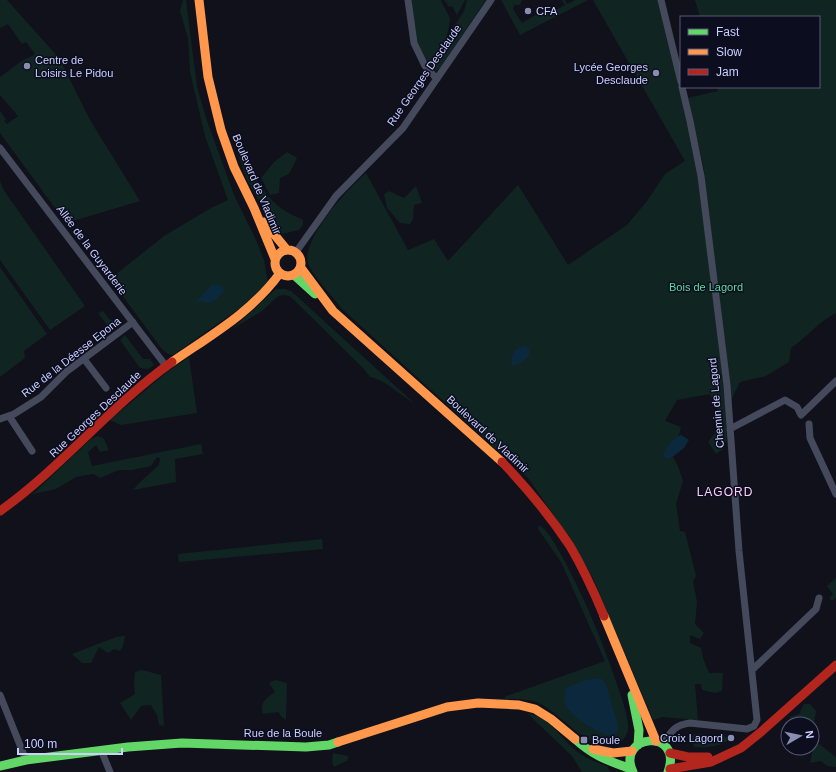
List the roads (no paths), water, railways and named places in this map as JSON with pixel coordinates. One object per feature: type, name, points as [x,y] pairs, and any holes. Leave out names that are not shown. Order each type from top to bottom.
[{"type":"street","name":"Boulevard de Vladimir","points":[[199,0],[208,77],[216,113],[234,167],[254,208],[275,259]]},
{"type":"street","points":[[408,0],[414,43],[425,66],[437,79]]},
{"type":"street","name":"Rue Georges Desclaude","points":[[291,251],[336,196],[403,128],[491,0]]},
{"type":"street","points":[[661,0],[680,78]]},
{"type":"street","name":"Chemin de Lagord","points":[[659,742],[681,724],[690,723],[747,729],[754,726],[757,720],[739,551],[727,385],[701,176],[682,88]]},
{"type":"street","name":"Allée de la Guyarderie","points":[[0,148],[166,366]]},
{"type":"street","points":[[254,208],[291,251],[301,259],[301,268],[294,276]]},
{"type":"street","points":[[291,251],[280,253],[275,259],[276,267],[280,273],[286,276],[294,276],[334,311]]},
{"type":"street","name":"Boulevard de Vladimir","points":[[301,268],[334,311],[501,460],[536,499],[560,530],[581,566],[639,698],[651,732],[670,753]]},
{"type":"street","name":"Rue Georges Desclaude","points":[[0,511],[22,495],[57,465],[113,411],[166,366],[215,333],[255,303],[280,273]]},
{"type":"street","name":"Rue de la Déesse Epona","points":[[0,419],[9,416],[41,397],[66,372],[133,322]]},
{"type":"street","points":[[84,359],[106,388]]},
{"type":"street","points":[[730,429],[785,400],[797,407],[801,415],[836,382]]},
{"type":"street","points":[[9,416],[32,451]]},
{"type":"street","points":[[809,424],[810,438],[836,494]]},
{"type":"street","points":[[752,670],[816,609],[819,598]]},
{"type":"street","points":[[722,757],[696,758],[670,753],[671,760],[669,770],[711,762],[736,751],[749,743],[818,680],[836,666]]},
{"type":"street","name":"Boulevard de Vladimir","points":[[627,672],[639,730],[630,762],[632,770]]},
{"type":"street","points":[[0,695],[26,760]]},
{"type":"street","name":"Rue de la Boule","points":[[0,766],[26,760],[101,750],[182,743],[306,747],[329,745],[441,708],[478,702],[519,705],[535,709],[551,718],[588,751],[600,758],[632,770]]},
{"type":"street","name":"Rue de la Boule","points":[[575,739],[590,748],[618,753],[635,748],[642,742],[649,740],[659,742]]},
{"type":"street","points":[[101,750],[110,772]]},
{"type":"water","points":[[212,285],[219,285],[223,287],[224,291],[214,301],[208,303],[200,301],[194,304],[207,289]]},
{"type":"water","points":[[525,346],[529,348],[529,355],[521,363],[512,365],[511,358],[514,352],[518,348]]},
{"type":"water","points":[[681,435],[689,440],[684,448],[670,459],[665,458],[663,455],[670,443]]},
{"type":"water","points":[[601,678],[606,684],[617,722],[617,733],[611,735],[599,732],[580,720],[566,707],[565,702],[564,696],[566,688],[585,680]]},
{"type":"place","name":"CFA","points":[[528,11]]},
{"type":"place","name":"Centre de Loisirs Le Pidou","points":[[27,66]]},
{"type":"place","name":"Lycée Georges Desclaude","points":[[656,73]]},
{"type":"place","name":"Croix Lagord","points":[[731,738]]},
{"type":"place","name":"Boule","points":[[584,740]]},
{"type":"district","name":"LAGORD","points":[[725,492]]},
{"type":"park label","name":"Bois de Lagord","points":[[706,287]]}]
